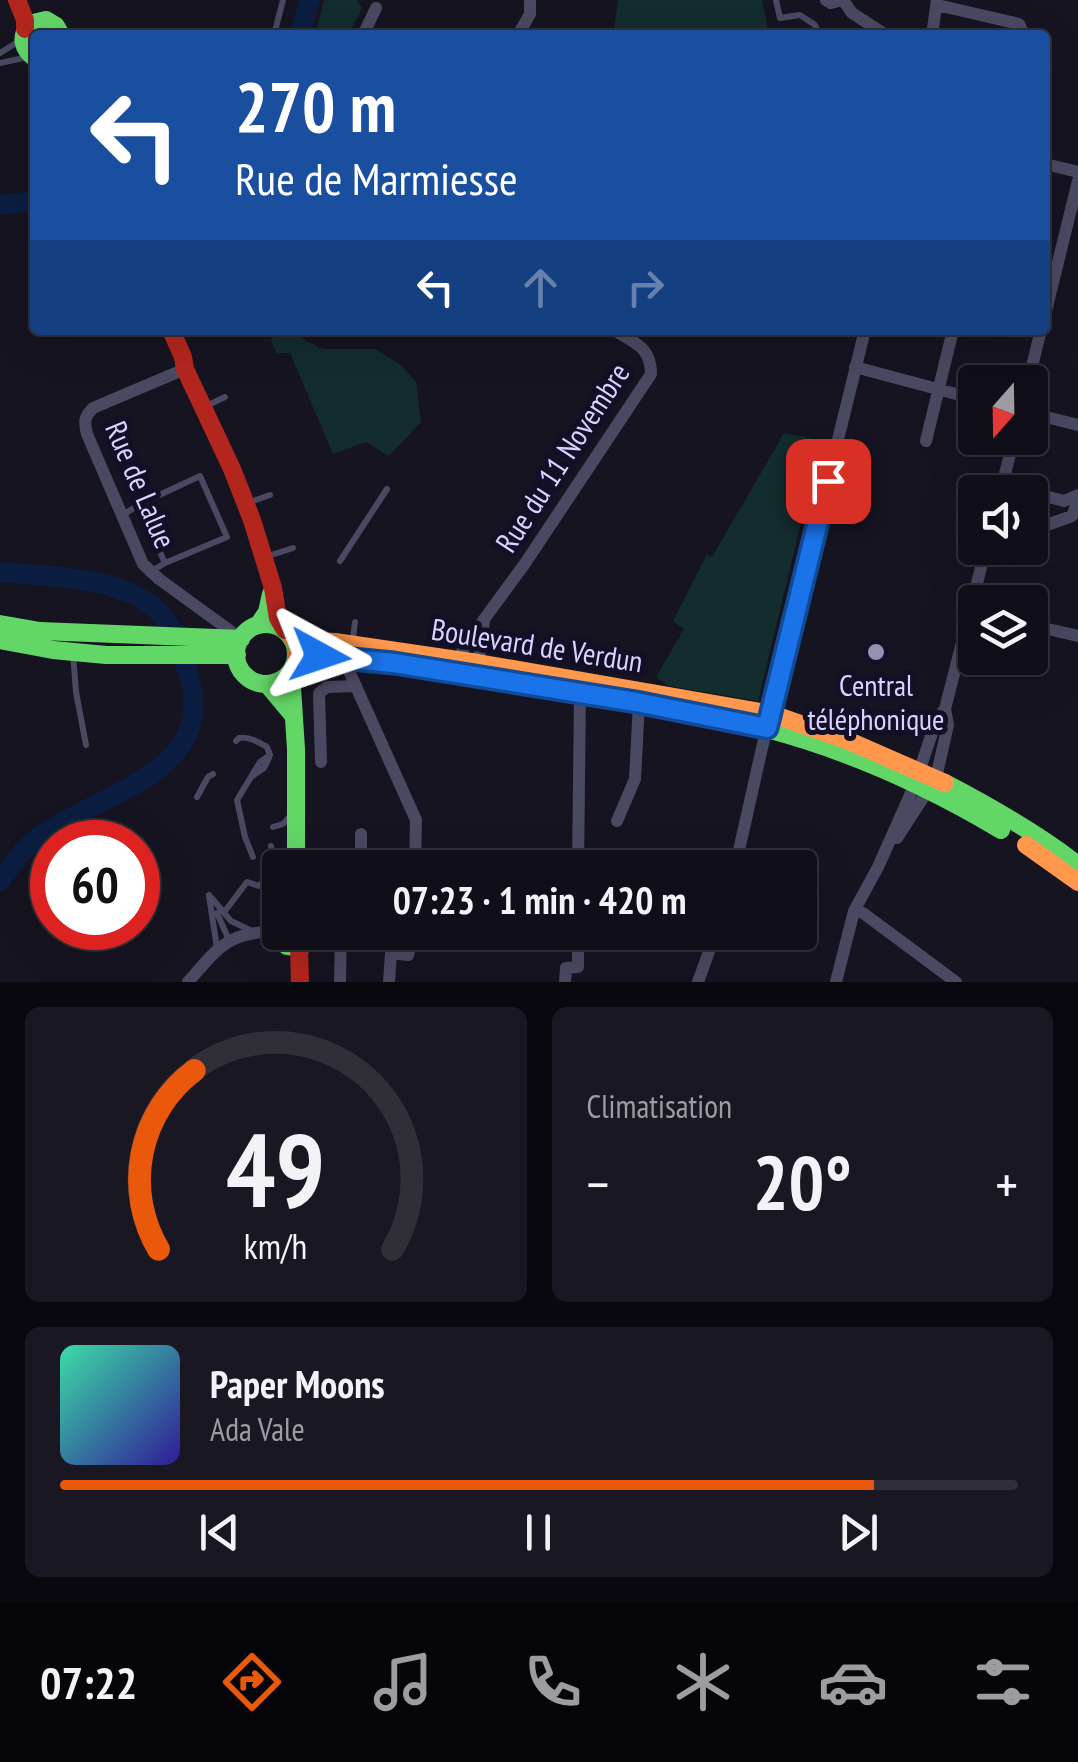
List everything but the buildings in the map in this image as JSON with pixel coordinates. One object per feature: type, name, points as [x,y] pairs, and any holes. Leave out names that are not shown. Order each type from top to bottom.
[{"type":"main road","points":[[17,0],[25,20],[25,50],[30,54]]},
{"type":"main road","points":[[30,0],[35,10],[58,30]]},
{"type":"main road","points":[[24,34],[34,22],[46,20]]},
{"type":"main road","points":[[162,335],[174,361],[185,369]]},
{"type":"main road","points":[[173,335],[246,504],[278,618],[291,649],[296,850]]},
{"type":"main road","points":[[259,624],[272,588]]},
{"type":"main road","points":[[271,622],[291,649],[281,681],[267,684],[248,678],[238,667],[239,646],[246,632],[259,624],[271,622]]},
{"type":"main road","points":[[0,624],[40,631],[194,636],[239,646]]},
{"type":"main road","points":[[0,640],[73,653],[146,656],[239,646]]},
{"type":"main road","name":"Boulevard de Verdun","points":[[291,649],[351,651],[468,666],[769,721]]},
{"type":"main road","name":"Boulevard de Verdun","points":[[468,666],[580,693],[769,721]]},
{"type":"main road","points":[[267,684],[292,714]]},
{"type":"main road","points":[[769,721],[849,741],[926,781],[1078,882]]},
{"type":"main road","points":[[926,781],[986,804],[1078,865]]},
{"type":"main road","points":[[299,950],[300,982]]},
{"type":"street","points":[[521,30],[530,14],[530,0]]},
{"type":"street","points":[[826,0],[843,0],[852,12],[879,30]]},
{"type":"street","points":[[933,30],[937,2],[1019,24],[1022,30]]},
{"type":"street","points":[[365,30],[377,4]]},
{"type":"street","points":[[1050,165],[1078,172]]},
{"type":"street","points":[[1050,279],[1078,181]]},
{"type":"street","name":"Rue du 11 Novembre","points":[[468,666],[466,644],[482,616],[651,374],[649,356],[622,335]]},
{"type":"street","points":[[739,850],[865,335]]},
{"type":"street","points":[[926,441],[953,335]]},
{"type":"street","points":[[1032,365],[1040,335]]},
{"type":"street","points":[[855,367],[958,394]]},
{"type":"street","name":"Rue de Lalue","points":[[185,369],[92,408],[84,423],[143,564],[239,646]]},
{"type":"street","points":[[1048,418],[1078,425]]},
{"type":"street","points":[[1048,498],[1064,501],[1078,498]]},
{"type":"street","points":[[1048,525],[1072,516],[1078,498]]},
{"type":"street","name":"Rue du 11 Novembre","points":[[468,666],[482,616]]},
{"type":"street","points":[[1048,629],[1078,636]]},
{"type":"street","points":[[351,651],[349,671],[416,820],[415,850]]},
{"type":"street","points":[[836,982],[854,911],[926,781],[948,725],[946,709],[958,664]]},
{"type":"street","points":[[321,762],[319,693],[327,687],[356,686]]},
{"type":"street","points":[[578,850],[580,693]]},
{"type":"street","points":[[617,821],[636,779],[639,703]]},
{"type":"street","points":[[360,834],[360,850]]},
{"type":"street","points":[[854,911],[956,982]]},
{"type":"street","points":[[188,982],[223,945],[262,928]]},
{"type":"street","points":[[340,982],[341,950]]},
{"type":"street","points":[[389,982],[391,954],[408,955],[409,950]]},
{"type":"street","points":[[566,982],[566,968],[578,968],[578,950]]},
{"type":"street","points":[[698,982],[710,950]]},
{"type":"lane","points":[[275,30],[283,0]]},
{"type":"lane","points":[[776,0],[780,18],[800,15],[818,30]]},
{"type":"lane","points":[[0,52],[24,34]]},
{"type":"lane","points":[[0,63],[30,58]]},
{"type":"lane","points":[[203,408],[225,397]]},
{"type":"lane","points":[[122,516],[200,476],[208,488],[227,537],[151,572]]},
{"type":"lane","points":[[340,561],[387,489]]},
{"type":"lane","points":[[246,504],[270,495]]},
{"type":"lane","points":[[139,506],[165,563]]},
{"type":"lane","points":[[264,558],[293,548]]},
{"type":"lane","points":[[351,651],[355,622]]},
{"type":"lane","points":[[73,653],[86,745]]},
{"type":"lane","points":[[236,741],[251,739],[267,747],[270,755],[260,762],[238,800],[245,837],[254,857]]},
{"type":"lane","points":[[197,797],[213,774]]},
{"type":"lane","points":[[274,827],[290,817],[296,803]]},
{"type":"lane","points":[[223,945],[221,912],[246,882],[259,886],[273,870],[276,860],[271,846]]},
{"type":"lane","points":[[223,945],[208,894],[221,912],[239,927],[253,932]]},
{"type":"green space","points":[[324,0],[357,0],[362,8],[351,30],[316,30]]},
{"type":"green space","points":[[618,0],[762,0],[768,30],[614,30]]},
{"type":"green space","points":[[274,335],[300,335],[323,349],[375,349],[401,365],[416,382],[421,422],[389,456],[366,442],[333,454],[290,353],[276,353],[271,340]]},
{"type":"green space","points":[[784,433],[821,440],[758,701],[669,686],[656,677],[684,629],[673,621],[707,554],[712,557]]},
{"type":"waterway","points":[[301,30],[310,0]]},
{"type":"waterway","points":[[0,205],[30,202]]},
{"type":"waterway","points":[[0,572],[92,582],[137,596],[169,625],[193,691],[191,722],[180,747],[160,768],[39,837],[20,854],[0,882]]},
{"type":"traffic: fast","points":[[30,54],[24,42],[29,24],[46,20],[58,30]]},
{"type":"traffic: fast","points":[[259,624],[271,594]]},
{"type":"traffic: fast","points":[[0,624],[40,631],[241,639]]},
{"type":"traffic: fast","points":[[266,624],[287,633],[296,654],[287,675],[266,684],[245,675],[236,654],[245,633],[266,624]]},
{"type":"traffic: fast","points":[[0,640],[106,655],[237,655]]},
{"type":"traffic: fast","points":[[291,672],[296,850]]},
{"type":"traffic: fast","points":[[267,684],[292,714]]},
{"type":"traffic: fast","points":[[738,722],[841,752],[939,795],[1001,830]]},
{"type":"traffic: fast","points":[[945,783],[1013,821],[1078,865]]},
{"type":"traffic: slow","points":[[293,640],[335,642],[478,663],[772,714],[849,741],[945,783]]},
{"type":"traffic: slow","points":[[296,655],[369,660]]},
{"type":"traffic: slow","points":[[1026,845],[1078,882]]},
{"type":"traffic: jam","points":[[17,0],[25,29]]},
{"type":"traffic: jam","points":[[173,335],[252,520],[278,618],[285,630]]},
{"type":"traffic: jam","points":[[299,950],[300,982]]},
{"type":"place","name":"Central téléphonique","points":[[876,652]]},
{"type":"route","points":[[320,656],[394,663],[636,702],[767,728],[828,481]]}]
